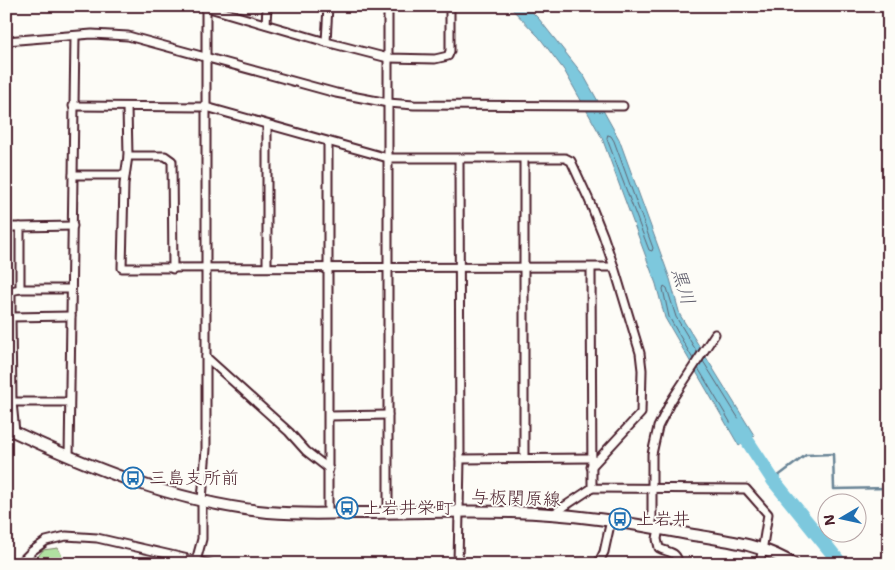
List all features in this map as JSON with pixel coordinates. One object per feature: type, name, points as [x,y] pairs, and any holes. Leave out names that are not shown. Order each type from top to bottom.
[{"type":"main road","name":"与板関原線","points":[[10,430],[127,480],[170,494],[269,512],[298,514],[459,512],[552,514],[656,527],[762,549],[778,555],[793,564]]},
{"type":"street","points":[[266,24],[267,6]]},
{"type":"street","points":[[326,42],[328,6]]},
{"type":"street","points":[[388,6],[388,513]]},
{"type":"street","points":[[196,561],[202,539],[202,500],[206,449],[206,7],[388,58],[435,59],[448,56],[450,51],[450,6]]},
{"type":"street","points":[[9,41],[92,34],[128,36],[336,93],[388,103],[414,105],[623,106]]},
{"type":"street","points":[[69,456],[75,36]]},
{"type":"street","points":[[73,106],[206,107],[328,143],[388,158],[565,158],[571,161],[590,200],[614,267],[640,353],[642,370],[641,413],[592,467]]},
{"type":"street","points":[[127,106],[128,156],[125,175],[122,268],[614,267]]},
{"type":"street","points":[[267,125],[267,267]]},
{"type":"street","points":[[328,143],[328,514]]},
{"type":"street","points":[[128,156],[166,156],[172,161],[173,269]]},
{"type":"street","points":[[458,564],[460,459],[459,159]]},
{"type":"street","points":[[524,159],[524,458]]},
{"type":"street","points":[[73,175],[125,175]]},
{"type":"street","points":[[20,289],[14,227],[73,226]]},
{"type":"street","points":[[591,268],[592,488]]},
{"type":"street","points":[[10,430],[12,402],[11,291],[20,289],[71,289]]},
{"type":"street","points":[[11,317],[71,316]]},
{"type":"street","points":[[678,564],[676,555],[659,548],[652,487],[652,454],[658,428],[671,401],[715,334]]},
{"type":"street","points":[[206,357],[289,432],[306,451],[328,469]]},
{"type":"street","points":[[12,402],[70,402]]},
{"type":"street","points":[[329,416],[388,415]]},
{"type":"street","points":[[460,459],[591,458]]},
{"type":"street","points":[[552,514],[592,488],[746,488],[768,514],[760,564]]},
{"type":"street","points":[[598,564],[604,552],[611,520]]},
{"type":"street","points":[[18,564],[46,541],[66,536],[97,538],[210,564]]},
{"type":"green space","points":[[58,548],[64,560],[102,564],[32,564],[43,550]]},
{"type":"water","points":[[509,6],[526,6],[539,19],[584,76],[619,139],[670,279],[680,315],[754,435],[739,446],[665,318],[656,284],[602,138],[564,70],[539,37]]},
{"type":"waterway","name":"黒川","points":[[737,425],[773,480],[841,564]]},
{"type":"waterway","points":[[773,480],[806,455],[833,454],[834,489],[889,488]]},
{"type":"place","name":"三島支所前","points":[[133,478]]},
{"type":"place","name":"上岩井栄町","points":[[347,508]]},
{"type":"place","name":"上岩井","points":[[620,519]]}]
